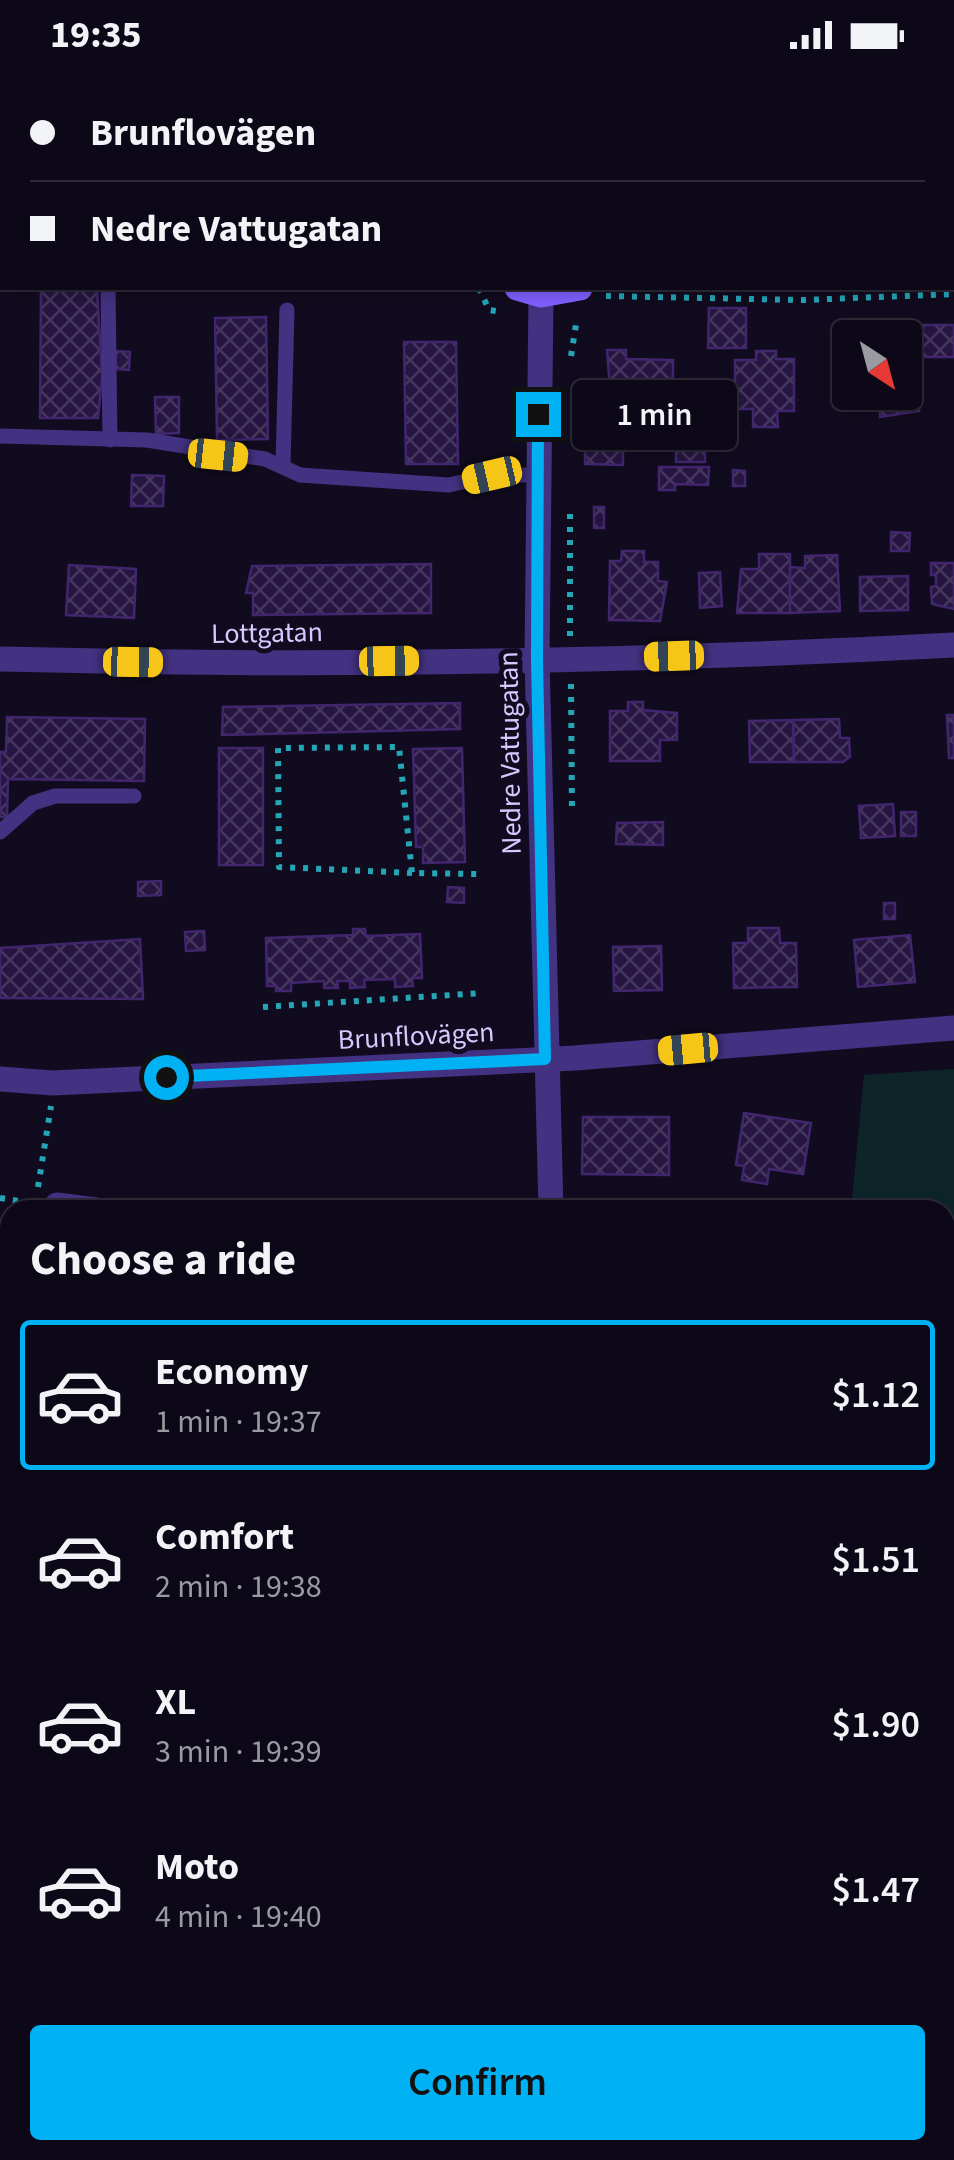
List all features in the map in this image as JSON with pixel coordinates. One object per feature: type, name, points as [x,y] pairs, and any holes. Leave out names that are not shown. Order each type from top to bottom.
[{"type":"main road","points":[[532,301],[590,297]]},
{"type":"street","name":"Nedre Vattugatan","points":[[532,301],[550,1200]]},
{"type":"street","name":"Lottgatan","points":[[0,659],[167,663],[537,659],[954,645]]},
{"type":"street","name":"Brunflovägen","points":[[0,1079],[53,1082],[545,1059],[954,1028]]},
{"type":"lane","points":[[108,290],[110,440]]},
{"type":"lane","points":[[283,465],[288,310]]},
{"type":"lane","points":[[0,436],[147,440],[283,465],[300,475],[449,485],[492,475],[538,476]]},
{"type":"lane","points":[[0,832],[33,803],[55,796],[134,796]]},
{"type":"path","points":[[480,290],[489,310],[532,301],[578,318],[590,297],[642,292],[804,300],[954,294]]},
{"type":"path","points":[[412,874],[398,747],[278,748],[279,867],[412,874],[477,874]]},
{"type":"path","points":[[263,1007],[483,994]]},
{"type":"path","points":[[46,1200],[53,1082]]},
{"type":"green space","points":[[954,1069],[954,1200],[852,1200],[864,1075]]},
{"type":"building","points":[[41,290],[97,290],[102,377],[98,418],[40,418]]},
{"type":"building","points":[[709,308],[746,308],[746,348],[708,348]]},
{"type":"building","points":[[266,317],[268,439],[217,440],[215,318]]},
{"type":"building","points":[[922,325],[954,325],[954,357],[922,357]]},
{"type":"building","points":[[404,342],[456,342],[458,464],[406,464]]},
{"type":"building","points":[[607,350],[626,350],[626,359],[673,360],[673,402],[655,402],[655,411],[635,411],[636,402],[611,402]]},
{"type":"building","points":[[116,351],[130,352],[129,370],[116,369]]},
{"type":"building","points":[[756,351],[776,351],[776,359],[794,359],[794,411],[777,411],[778,427],[753,427],[753,409],[735,409],[735,360],[756,360]]},
{"type":"building","points":[[155,397],[179,397],[179,433],[156,434]]},
{"type":"building","points":[[880,410],[919,410],[919,411],[880,417]]},
{"type":"building","points":[[585,428],[623,429],[623,465],[585,464]]},
{"type":"building","points":[[676,443],[705,443],[705,462],[676,462]]},
{"type":"building","points":[[659,467],[709,467],[708,485],[675,484],[675,490],[659,490]]},
{"type":"building","points":[[733,470],[745,471],[745,486],[733,486]]},
{"type":"building","points":[[132,475],[164,476],[163,506],[131,506]]},
{"type":"building","points":[[594,507],[604,507],[604,528],[594,528]]},
{"type":"building","points":[[891,532],[910,533],[909,551],[891,551]]},
{"type":"building","points":[[622,551],[644,551],[644,562],[658,562],[658,581],[667,582],[660,621],[609,620],[610,561],[621,561]]},
{"type":"building","points":[[759,554],[790,554],[790,613],[737,613],[741,569],[759,569]]},
{"type":"building","points":[[837,555],[840,611],[790,613],[790,567],[805,568],[805,556]]},
{"type":"building","points":[[931,563],[954,563],[954,609],[932,604],[931,587],[936,586],[936,575],[931,575]]},
{"type":"building","points":[[431,564],[431,613],[253,615],[253,593],[246,593],[252,566]]},
{"type":"building","points":[[69,565],[136,569],[134,618],[66,615]]},
{"type":"building","points":[[720,572],[722,606],[700,608],[699,573]]},
{"type":"building","points":[[908,576],[908,610],[860,611],[860,577]]},
{"type":"building","points":[[628,702],[643,702],[643,710],[677,713],[677,740],[660,740],[660,761],[610,761],[610,711],[628,711]]},
{"type":"building","points":[[460,703],[460,729],[222,735],[223,707]]},
{"type":"building","points":[[947,715],[954,715],[954,758],[949,758]]},
{"type":"building","points":[[7,717],[145,719],[144,781],[8,779],[7,817],[0,817],[0,752],[6,752]]},
{"type":"building","points":[[839,719],[840,738],[849,738],[850,757],[843,762],[794,762],[793,720]]},
{"type":"building","points":[[793,720],[794,762],[750,762],[749,721]]},
{"type":"building","points":[[219,748],[263,748],[263,865],[219,865]]},
{"type":"building","points":[[462,748],[465,862],[423,863],[423,847],[416,847],[413,749]]},
{"type":"building","points":[[893,804],[895,836],[861,838],[859,806]]},
{"type":"building","points":[[901,812],[916,812],[916,836],[901,836]]},
{"type":"building","points":[[663,822],[663,845],[616,844],[617,823]]},
{"type":"building","points":[[161,881],[161,895],[138,896],[138,882]]},
{"type":"building","points":[[448,887],[464,888],[464,903],[447,902]]},
{"type":"building","points":[[884,903],[895,903],[895,919],[884,919]]},
{"type":"building","points":[[748,928],[779,928],[780,943],[796,943],[797,987],[734,988],[733,943],[748,943]]},
{"type":"building","points":[[353,929],[365,929],[366,936],[420,934],[422,978],[412,978],[413,986],[395,987],[395,979],[364,980],[365,987],[350,988],[350,981],[337,981],[338,988],[324,988],[324,981],[291,983],[291,991],[276,991],[276,986],[267,986],[266,938],[353,935]]},
{"type":"building","points":[[204,931],[205,950],[186,951],[185,932]]},
{"type":"building","points":[[910,935],[915,982],[858,987],[854,940]]},
{"type":"building","points":[[140,939],[143,999],[0,998],[0,948]]},
{"type":"building","points":[[661,946],[662,990],[614,991],[613,947]]},
{"type":"building","points":[[744,1113],[811,1123],[803,1174],[769,1169],[767,1184],[742,1180],[744,1166],[736,1165]]},
{"type":"building","points":[[583,1117],[669,1117],[669,1175],[582,1174]]},
{"type":"route","points":[[166,1077],[545,1059],[537,659],[538,414]]}]
